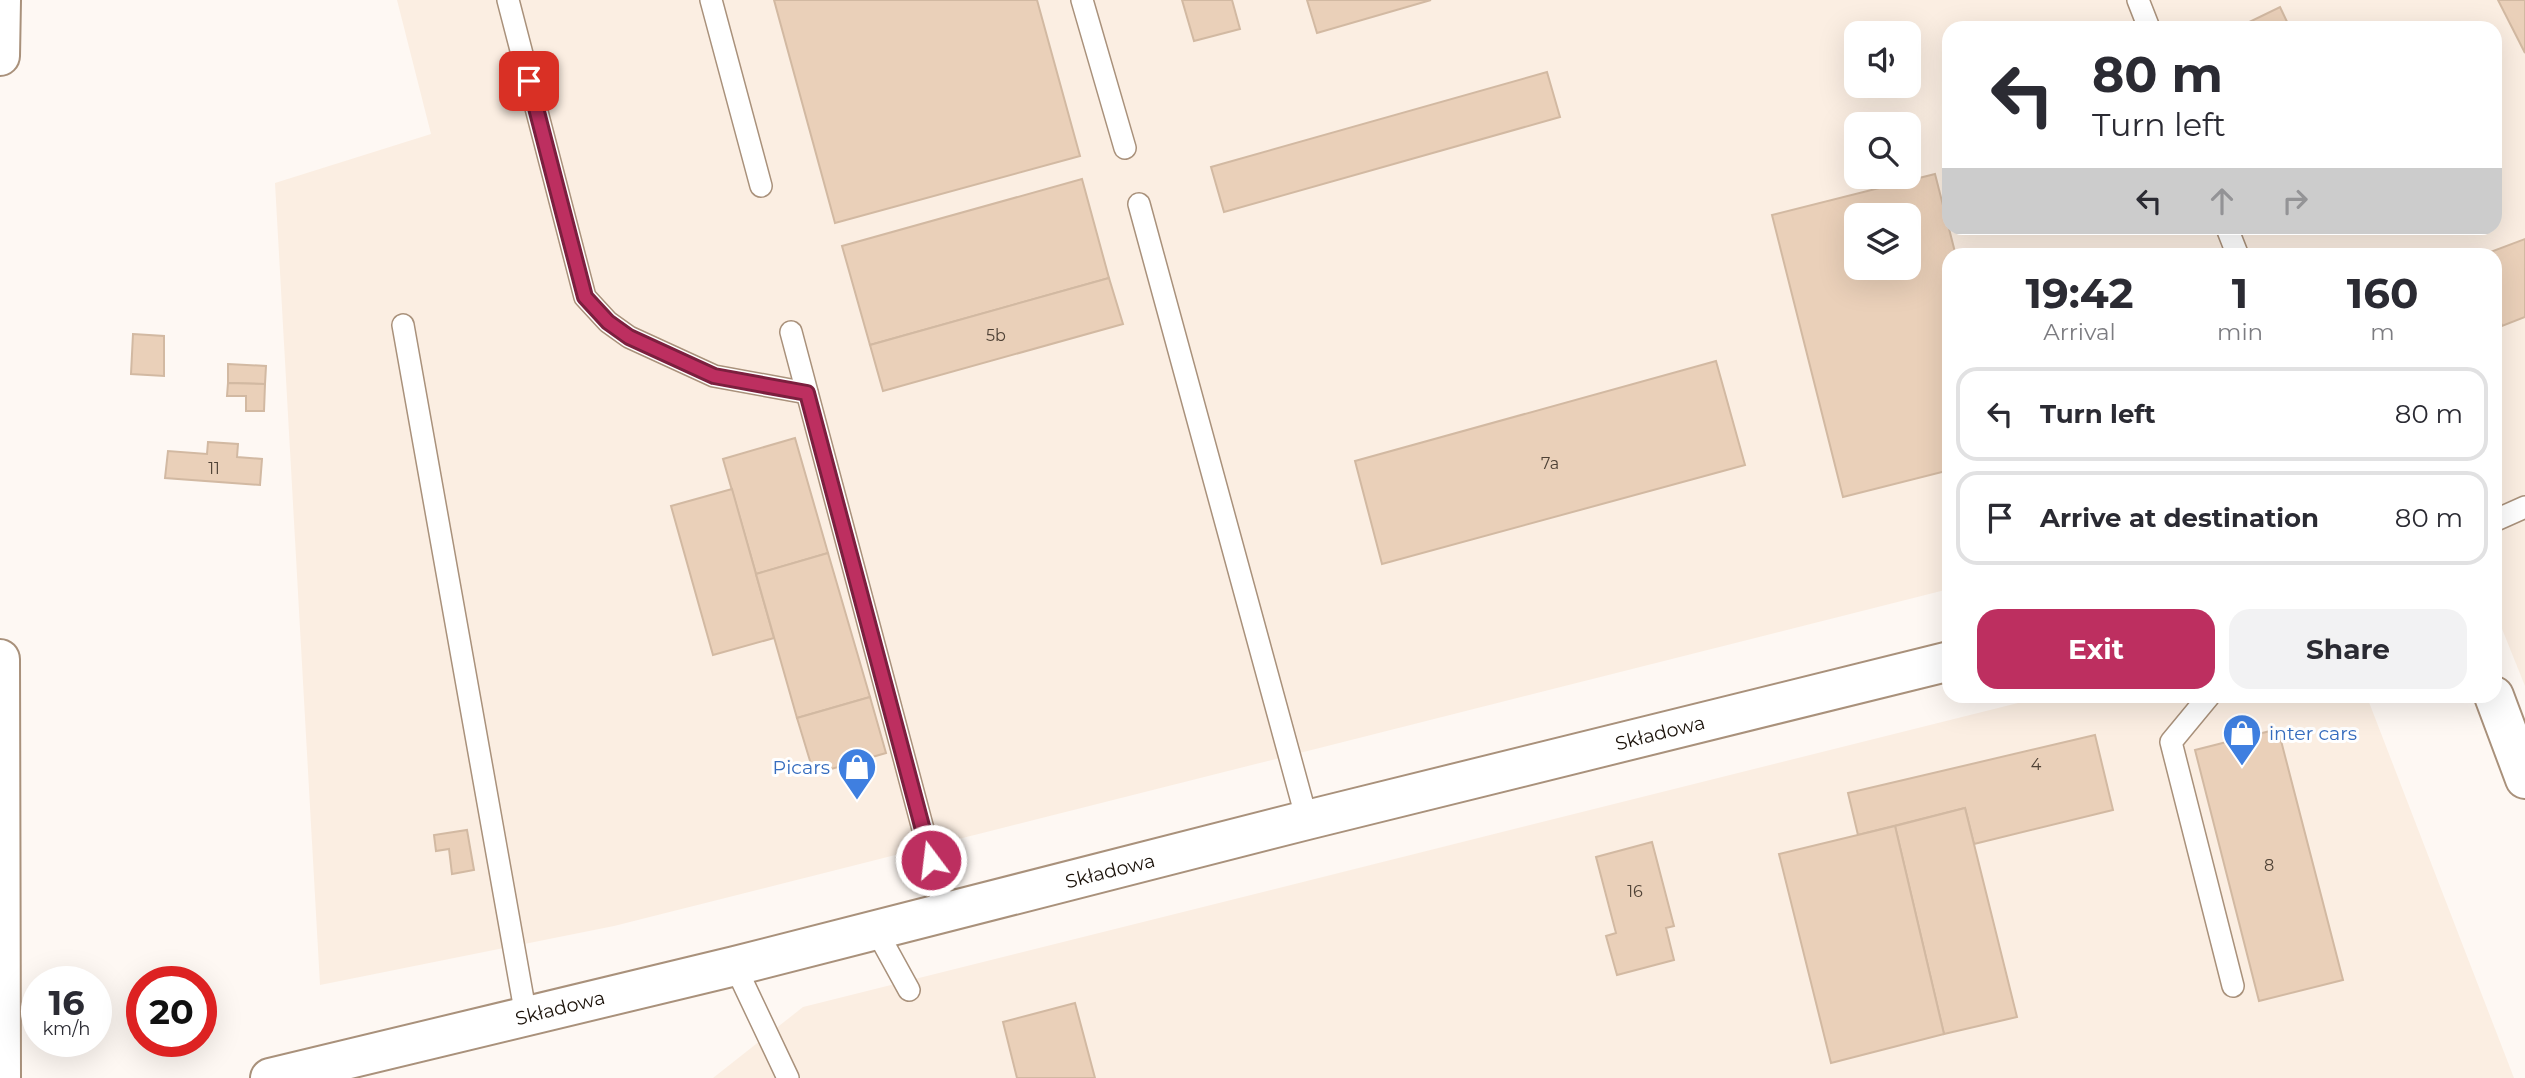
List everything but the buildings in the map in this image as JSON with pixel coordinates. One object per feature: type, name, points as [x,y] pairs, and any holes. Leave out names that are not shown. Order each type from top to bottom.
[{"type":"street","points":[[0,56],[1,0]]},
{"type":"street","points":[[0,659],[1,1078]]},
{"type":"street","name":"Składowa","points":[[271,1078],[735,966],[1307,820],[1942,663]]},
{"type":"street","points":[[2497,703],[2525,779]]},
{"type":"lane","points":[[508,0],[585,297],[608,322],[629,337],[714,376],[807,393]]},
{"type":"lane","points":[[711,0],[761,186]]},
{"type":"lane","points":[[1082,0],[1125,148]]},
{"type":"lane","points":[[2138,0],[2146,21]]},
{"type":"lane","points":[[1139,204],[1307,820]]},
{"type":"lane","points":[[403,325],[526,1016]]},
{"type":"lane","points":[[791,332],[945,912]]},
{"type":"lane","points":[[2502,518],[2525,508]]},
{"type":"lane","points":[[2203,703],[2171,742],[2233,986]]},
{"type":"lane","points":[[876,930],[909,990]]},
{"type":"lane","points":[[735,966],[788,1078]]},
{"type":"shaded area","points":[[397,0],[2525,0],[2525,686],[2502,629],[2502,248],[1942,248],[1942,591],[614,926],[320,985],[275,183],[431,134]]},
{"type":"shaded area","points":[[2018,703],[2369,703],[2514,1078],[713,1078],[803,1007]]},
{"type":"place","name":"inter cars","points":[[2242,767]]},
{"type":"place","name":"Picars","points":[[857,801]]},
{"type":"route","points":[[529,81],[585,297],[608,322],[629,337],[714,376],[807,393],[931,860]]}]
